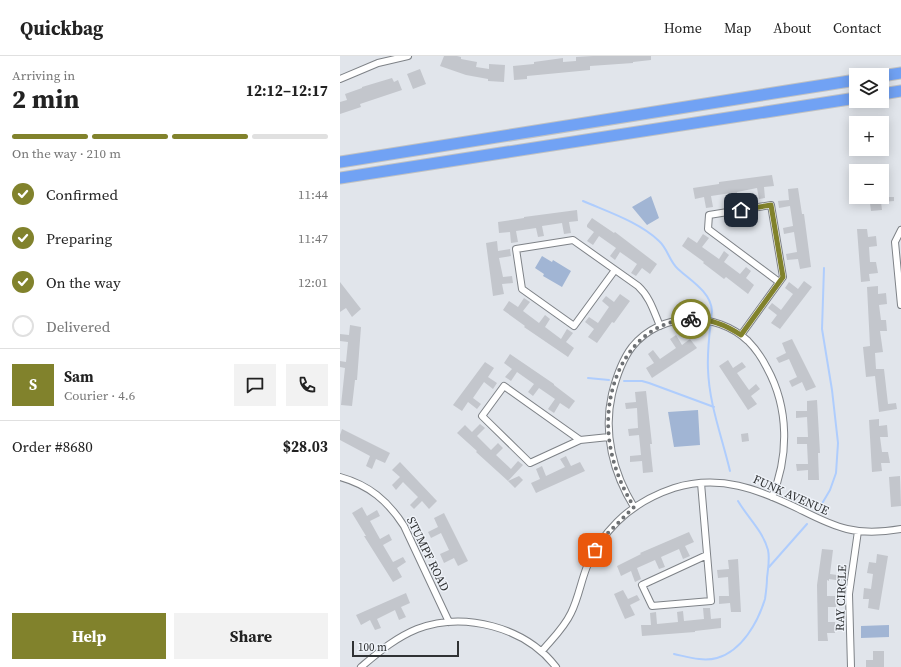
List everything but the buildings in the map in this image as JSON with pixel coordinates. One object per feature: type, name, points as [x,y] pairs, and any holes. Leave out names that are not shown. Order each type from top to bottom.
[{"type":"highway","points":[[889,75],[901,73]]},
{"type":"highway","points":[[340,162],[849,81]]},
{"type":"highway","points":[[889,93],[901,91]]},
{"type":"highway","points":[[340,178],[849,99]]},
{"type":"street","points":[[340,79],[378,63],[408,56]]},
{"type":"street","points":[[741,335],[783,277],[771,205],[709,215],[708,229],[779,282]]},
{"type":"street","points":[[901,230],[895,242],[901,305]]},
{"type":"street","points":[[615,270],[574,326],[522,289],[516,248],[573,240],[615,270],[643,291],[648,298],[660,326]]},
{"type":"street","points":[[634,507],[618,476],[609,437],[611,401],[616,379],[622,365],[636,343],[646,334],[660,326],[680,320],[700,319],[717,323],[741,335],[754,347],[764,362],[775,384],[784,424],[784,448],[780,471],[772,497]]},
{"type":"street","points":[[580,440],[504,386],[482,416],[530,463],[580,440],[609,437]]},
{"type":"street","name":"STUMPF ROAD","points":[[340,477],[360,483],[373,491],[395,512],[404,526],[449,622]]},
{"type":"street","points":[[701,483],[711,601],[652,606],[642,586],[707,555]]},
{"type":"street","name":"FUNK AVENUE","points":[[542,652],[564,626],[571,613],[588,564],[595,550],[611,528],[634,507],[670,490],[690,484],[701,483],[718,483],[740,486],[772,497],[830,524],[858,531],[869,532],[901,529]]},
{"type":"street","name":"RAY CIRCLE","points":[[851,667],[849,594],[858,531]]},
{"type":"street","points":[[361,667],[380,650],[399,638],[425,626],[449,622],[482,624],[501,629],[523,638],[542,652],[556,667]]},
{"type":"shaded area","points":[[651,196],[659,218],[647,225],[632,207]]},
{"type":"shaded area","points":[[542,256],[552,262],[553,260],[571,271],[562,287],[543,276],[544,274],[535,268]]},
{"type":"shaded area","points":[[698,410],[700,445],[674,447],[668,412]]},
{"type":"shaded area","points":[[889,625],[889,637],[861,638],[861,626]]},
{"type":"waterway","points":[[583,201],[623,218],[651,234],[662,244],[675,266],[699,287],[708,298],[712,311],[708,354],[709,382],[713,408],[730,471]]},
{"type":"waterway","points":[[820,507],[830,490],[836,473],[838,443],[832,390],[822,329],[824,268]]},
{"type":"waterway","points":[[588,378],[609,380]]},
{"type":"waterway","points":[[624,381],[642,381],[649,383],[714,407]]},
{"type":"waterway","points":[[674,654],[696,659],[712,659],[726,654],[734,649],[748,634],[762,608],[765,599],[769,553],[763,537],[738,501]]},
{"type":"waterway","points":[[769,567],[807,524]]},
{"type":"way so far","points":[[595,550],[616,523],[634,507],[618,476],[609,437],[612,392],[618,374],[632,348],[646,334],[666,323],[691,319]]},
{"type":"route","points":[[691,319],[700,319],[717,323],[728,327],[741,335],[783,277],[771,205],[741,210]]}]
